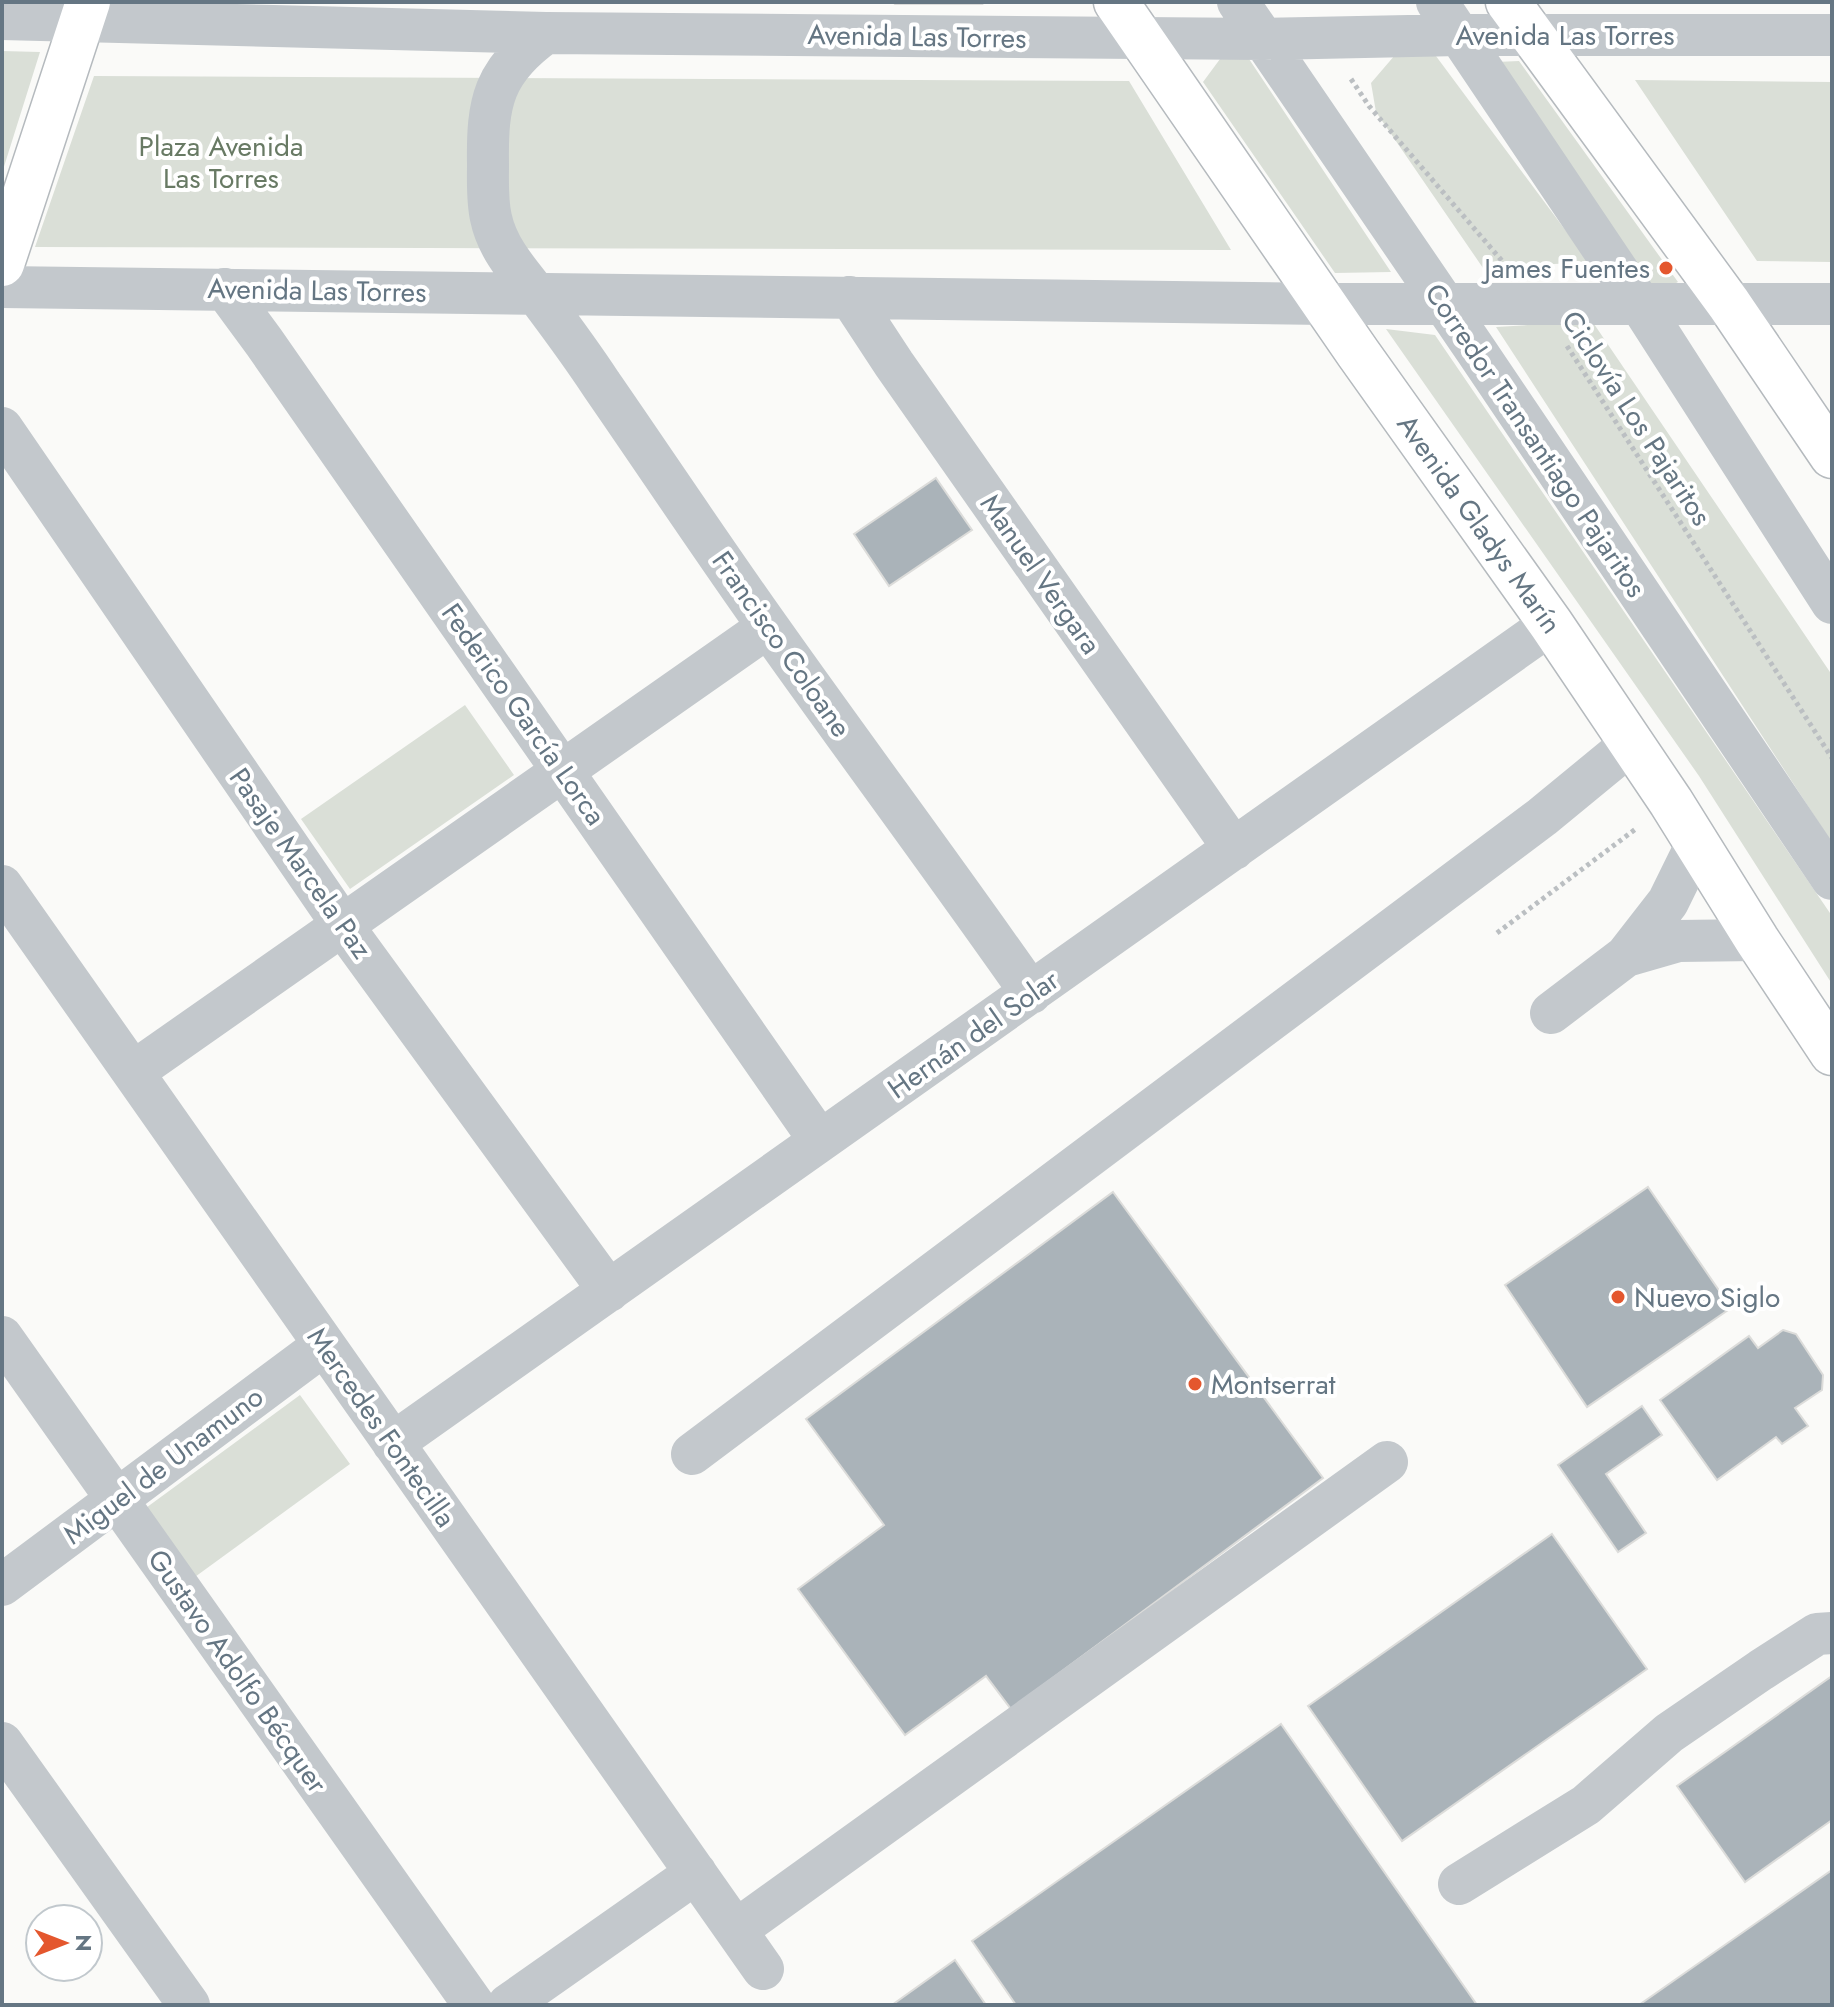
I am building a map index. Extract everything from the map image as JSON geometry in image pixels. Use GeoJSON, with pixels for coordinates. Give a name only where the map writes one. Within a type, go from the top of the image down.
{"type":"FeatureCollection","features":[{"type":"Feature","properties":{"kind":"main road","name":"Avenida Gladys Marín"},"geometry":{"type":"LineString","coordinates":[[1116,2],[1551,624],[1671,802],[1832,1053]]}},
{"type":"Feature","properties":{"kind":"main road"},"geometry":{"type":"LineString","coordinates":[[2,264],[85,11]]}},
{"type":"Feature","properties":{"kind":"main road"},"geometry":{"type":"LineString","coordinates":[[1520,19],[1729,304],[1832,456]]}},
{"type":"Feature","properties":{"kind":"street","name":"Corredor Transantiago Pajaritos"},"geometry":{"type":"LineString","coordinates":[[1238,2],[1832,879]]}},
{"type":"Feature","properties":{"kind":"street","name":"Avenida Las Torres"},"geometry":{"type":"LineString","coordinates":[[2,19],[85,11],[396,16],[546,33],[664,18],[1264,39],[1323,37],[1448,19],[1520,19],[1832,35]]}},
{"type":"Feature","properties":{"kind":"street"},"geometry":{"type":"LineString","coordinates":[[1448,19],[1640,304],[1832,603]]}},
{"type":"Feature","properties":{"kind":"street","name":"Francisco Coloane"},"geometry":{"type":"LineString","coordinates":[[546,33],[527,47],[503,76],[490,112],[488,197],[491,220],[499,240],[510,261],[585,360],[768,627],[1031,993]]}},
{"type":"Feature","properties":{"kind":"street","name":"Avenida Las Torres"},"geometry":{"type":"LineString","coordinates":[[2,287],[1325,304],[1832,304]]}},
{"type":"Feature","properties":{"kind":"street","name":"Federico García Lorca"},"geometry":{"type":"LineString","coordinates":[[225,289],[820,1141]]}},
{"type":"Feature","properties":{"kind":"street","name":"Manuel Vergara"},"geometry":{"type":"LineString","coordinates":[[850,297],[1234,849]]}},
{"type":"Feature","properties":{"kind":"street","name":"Pasaje Marcela Paz"},"geometry":{"type":"LineString","coordinates":[[2,428],[343,926],[609,1291]]}},
{"type":"Feature","properties":{"kind":"street","name":"Hernán del Solar"},"geometry":{"type":"LineString","coordinates":[[393,1443],[1551,624]]}},
{"type":"Feature","properties":{"kind":"street"},"geometry":{"type":"LineString","coordinates":[[133,1072],[768,627]]}},
{"type":"Feature","properties":{"kind":"street"},"geometry":{"type":"LineString","coordinates":[[692,1454],[1542,817],[1632,743]]}},
{"type":"Feature","properties":{"kind":"street"},"geometry":{"type":"LineString","coordinates":[[1551,1013],[1626,956],[1668,902],[1697,843]]}},
{"type":"Feature","properties":{"kind":"street","name":"Mercedes Fontecilla"},"geometry":{"type":"LineString","coordinates":[[2,886],[763,1969]]}},
{"type":"Feature","properties":{"kind":"street"},"geometry":{"type":"LineString","coordinates":[[1626,956],[1678,941],[1757,940]]}},
{"type":"Feature","properties":{"kind":"street","name":"Gustavo Adolfo Bécquer"},"geometry":{"type":"LineString","coordinates":[[2,1337],[474,2005]]}},
{"type":"Feature","properties":{"kind":"street","name":"Miguel de Unamuno"},"geometry":{"type":"LineString","coordinates":[[2,1585],[324,1345]]}},
{"type":"Feature","properties":{"kind":"street"},"geometry":{"type":"LineString","coordinates":[[736,1930],[1387,1462]]}},
{"type":"Feature","properties":{"kind":"street"},"geometry":{"type":"LineString","coordinates":[[1459,1884],[1586,1805],[1669,1733],[1761,1670],[1817,1634],[1832,1633]]}},
{"type":"Feature","properties":{"kind":"street"},"geometry":{"type":"LineString","coordinates":[[2,1743],[189,2005]]}},
{"type":"Feature","properties":{"kind":"street"},"geometry":{"type":"LineString","coordinates":[[508,2005],[696,1873]]}},
{"type":"Feature","properties":{"kind":"path","name":"Ciclovía Los Pajaritos"},"geometry":{"type":"LineString","coordinates":[[1323,37],[1369,106],[1540,305],[1832,758]]}},
{"type":"Feature","properties":{"kind":"path"},"geometry":{"type":"LineString","coordinates":[[1497,933],[1671,802]]}},
{"type":"Feature","properties":{"kind":"green space"},"geometry":{"type":"Polygon","coordinates":[[[1401,48],[1430,48],[1589,262],[1483,268],[1376,112],[1371,83],[1401,48]]]}},
{"type":"Feature","properties":{"kind":"green space"},"geometry":{"type":"Polygon","coordinates":[[[2,51],[40,52],[2,173],[2,51]]]}},
{"type":"Feature","properties":{"kind":"green space"},"geometry":{"type":"Polygon","coordinates":[[[1245,53],[1391,272],[1335,273],[1203,82],[1223,55],[1245,53]]]}},
{"type":"Feature","properties":{"kind":"green space"},"geometry":{"type":"Polygon","coordinates":[[[1519,61],[1678,282],[1657,293],[1496,62],[1519,61]]]}},
{"type":"Feature","properties":{"kind":"green space","name":"Plaza Avenida Las Torres"},"geometry":{"type":"Polygon","coordinates":[[[94,76],[1129,81],[1231,250],[35,247],[94,76]]]}},
{"type":"Feature","properties":{"kind":"green space"},"geometry":{"type":"Polygon","coordinates":[[[1635,80],[1832,82],[1832,262],[1757,261],[1635,80]]]}},
{"type":"Feature","properties":{"kind":"green space"},"geometry":{"type":"Polygon","coordinates":[[[1592,321],[1832,675],[1832,843],[1496,327],[1592,321]]]}},
{"type":"Feature","properties":{"kind":"green space"},"geometry":{"type":"Polygon","coordinates":[[[1386,329],[1435,335],[1832,916],[1832,984],[1699,776],[1386,329]]]}},
{"type":"Feature","properties":{"kind":"green space"},"geometry":{"type":"Polygon","coordinates":[[[465,705],[514,775],[350,889],[301,819],[465,705]]]}},
{"type":"Feature","properties":{"kind":"green space"},"geometry":{"type":"Polygon","coordinates":[[[300,1395],[350,1464],[188,1582],[139,1513],[300,1395]]]}},
{"type":"Feature","properties":{"kind":"building"},"geometry":{"type":"Polygon","coordinates":[[[893,2],[981,2],[982,4],[895,4],[893,2]]]}},
{"type":"Feature","properties":{"kind":"building"},"geometry":{"type":"Polygon","coordinates":[[[936,478],[972,530],[889,586],[854,534],[936,478]]]}},
{"type":"Feature","properties":{"kind":"building","name":"Nuevo Siglo"},"geometry":{"type":"Polygon","coordinates":[[[1648,1187],[1731,1308],[1587,1407],[1505,1285],[1648,1187]]]}},
{"type":"Feature","properties":{"kind":"building"},"geometry":{"type":"Polygon","coordinates":[[[1113,1192],[1323,1478],[1011,1709],[986,1676],[905,1735],[798,1589],[884,1525],[806,1419],[1113,1192]]]}},
{"type":"Feature","properties":{"kind":"building"},"geometry":{"type":"Polygon","coordinates":[[[1783,1330],[1796,1334],[1823,1375],[1822,1390],[1795,1408],[1808,1426],[1782,1444],[1776,1437],[1717,1480],[1660,1400],[1749,1336],[1758,1348],[1783,1330]]]}},
{"type":"Feature","properties":{"kind":"building"},"geometry":{"type":"Polygon","coordinates":[[[1642,1406],[1662,1435],[1606,1474],[1646,1533],[1618,1552],[1558,1465],[1642,1406]]]}},
{"type":"Feature","properties":{"kind":"building"},"geometry":{"type":"Polygon","coordinates":[[[1552,1534],[1647,1669],[1402,1841],[1308,1706],[1552,1534]]]}},
{"type":"Feature","properties":{"kind":"building"},"geometry":{"type":"Polygon","coordinates":[[[1832,1676],[1832,1820],[1745,1882],[1677,1786],[1832,1676]]]}},
{"type":"Feature","properties":{"kind":"building"},"geometry":{"type":"Polygon","coordinates":[[[1281,1724],[1477,2005],[1016,2005],[972,1941],[1281,1724]]]}},
{"type":"Feature","properties":{"kind":"building"},"geometry":{"type":"Polygon","coordinates":[[[1832,1870],[1832,2005],[1639,2005],[1832,1870]]]}},
{"type":"Feature","properties":{"kind":"building"},"geometry":{"type":"Polygon","coordinates":[[[955,1960],[986,2005],[892,2005],[955,1960]]]}},
{"type":"Feature","properties":{"kind":"place","name":"James Fuentes"},"geometry":{"type":"Point","coordinates":[1666,268]}},
{"type":"Feature","properties":{"kind":"place","name":"Nuevo Siglo"},"geometry":{"type":"Point","coordinates":[1618,1297]}},
{"type":"Feature","properties":{"kind":"place","name":"Montserrat"},"geometry":{"type":"Point","coordinates":[1195,1384]}}]}
